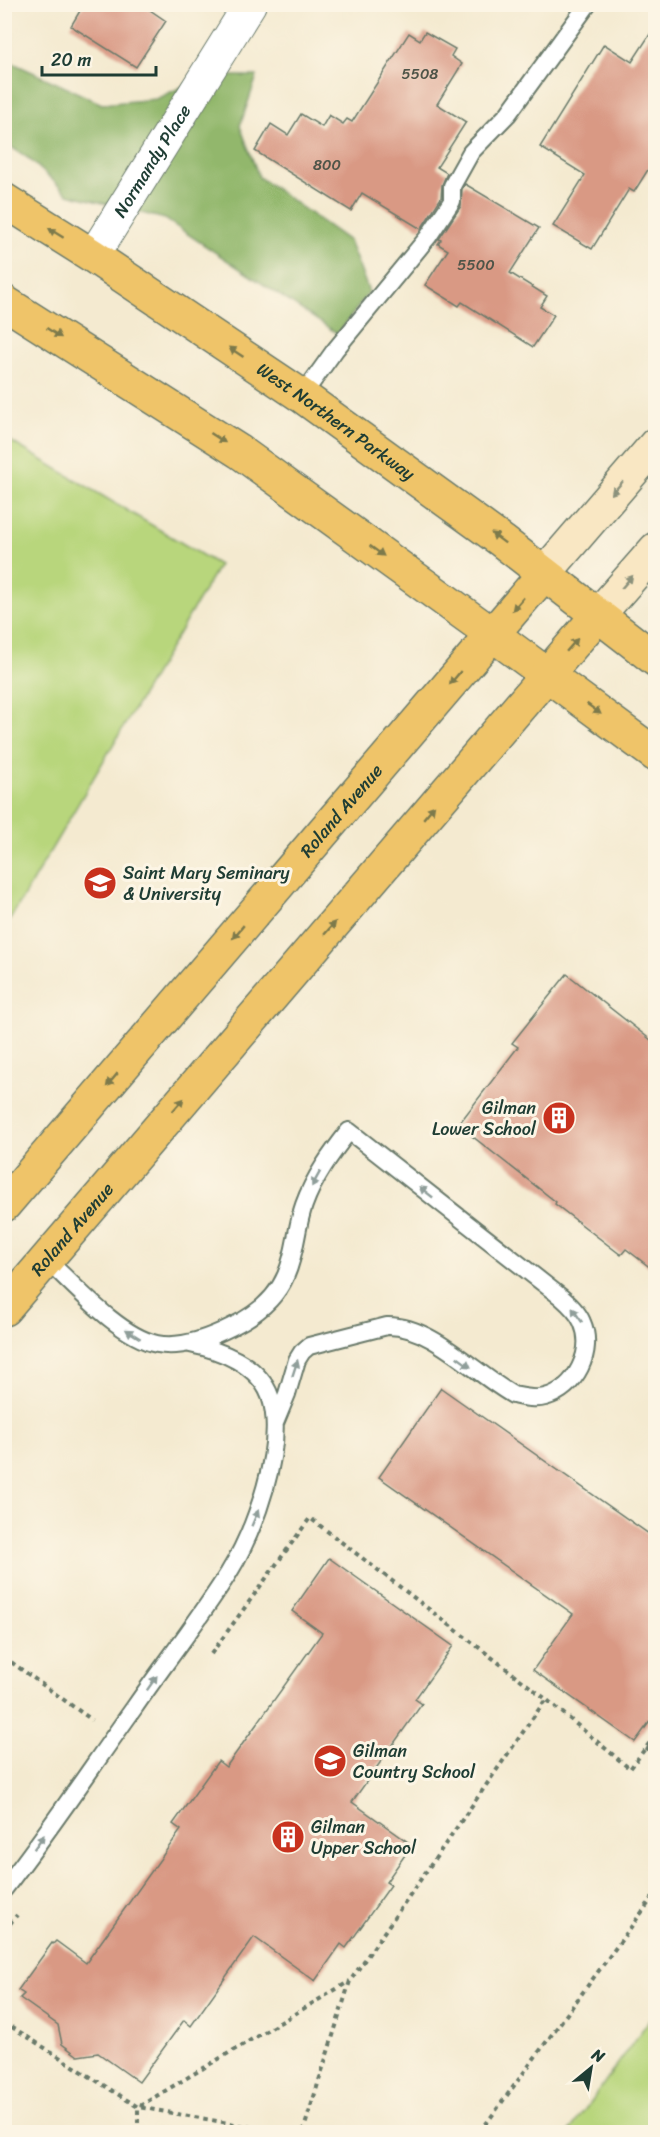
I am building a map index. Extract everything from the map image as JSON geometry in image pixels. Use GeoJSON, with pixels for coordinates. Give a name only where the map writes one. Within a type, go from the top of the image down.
{"type":"FeatureCollection","features":[{"type":"Feature","properties":{"kind":"main road","name":"West Northern Parkway"},"geometry":{"type":"LineString","coordinates":[[4,200],[93,256],[302,396],[502,541],[656,660]]}},
{"type":"Feature","properties":{"kind":"main road"},"geometry":{"type":"LineString","coordinates":[[4,302],[240,452],[656,755]]}},
{"type":"Feature","properties":{"kind":"main road","name":"Roland Avenue"},"geometry":{"type":"LineString","coordinates":[[4,1205],[544,574]]}},
{"type":"Feature","properties":{"kind":"main road","name":"Roland Avenue"},"geometry":{"type":"LineString","coordinates":[[4,1309],[598,615]]}},
{"type":"Feature","properties":{"kind":"street","name":"Normandy Place"},"geometry":{"type":"LineString","coordinates":[[93,256],[250,4]]}},
{"type":"Feature","properties":{"kind":"street","name":"Roland Avenue"},"geometry":{"type":"LineString","coordinates":[[544,574],[656,444]]}},
{"type":"Feature","properties":{"kind":"street","name":"Roland Avenue"},"geometry":{"type":"LineString","coordinates":[[598,615],[656,549]]}},
{"type":"Feature","properties":{"kind":"lane"},"geometry":{"type":"LineString","coordinates":[[302,396],[335,350],[428,237],[452,201],[452,186],[471,152],[508,114],[588,4]]}},
{"type":"Feature","properties":{"kind":"lane"},"geometry":{"type":"LineString","coordinates":[[189,1344],[247,1320],[278,1291],[286,1275],[303,1206],[312,1185],[349,1131],[561,1297],[582,1321],[586,1336],[585,1354],[579,1370],[560,1391],[544,1397],[529,1398],[513,1395],[423,1333],[399,1325],[309,1346],[297,1360],[275,1423]]}},
{"type":"Feature","properties":{"kind":"lane"},"geometry":{"type":"LineString","coordinates":[[4,1889],[229,1573],[258,1510],[272,1458],[275,1423],[270,1395],[244,1365],[212,1349],[189,1344],[159,1345],[128,1332],[46,1259]]}},
{"type":"Feature","properties":{"kind":"path"},"geometry":{"type":"LineString","coordinates":[[205,1662],[310,1518],[546,1699],[630,1769],[656,1734]]}},
{"type":"Feature","properties":{"kind":"path"},"geometry":{"type":"LineString","coordinates":[[4,1657],[114,1736]]}},
{"type":"Feature","properties":{"kind":"path"},"geometry":{"type":"LineString","coordinates":[[303,2133],[350,1981],[546,1699]]}},
{"type":"Feature","properties":{"kind":"path"},"geometry":{"type":"LineString","coordinates":[[646,1748],[656,1753]]}},
{"type":"Feature","properties":{"kind":"path"},"geometry":{"type":"LineString","coordinates":[[480,2133],[656,1893]]}},
{"type":"Feature","properties":{"kind":"path"},"geometry":{"type":"LineString","coordinates":[[4,1931],[18,1914]]}},
{"type":"Feature","properties":{"kind":"path"},"geometry":{"type":"LineString","coordinates":[[138,2107],[350,1981]]}},
{"type":"Feature","properties":{"kind":"path"},"geometry":{"type":"LineString","coordinates":[[4,2022],[138,2107],[279,2133]]}},
{"type":"Feature","properties":{"kind":"path"},"geometry":{"type":"LineString","coordinates":[[138,2107],[138,2133]]}},
{"type":"Feature","properties":{"kind":"green space"},"geometry":{"type":"Polygon","coordinates":[[[4,59],[102,104],[156,99],[205,76],[257,76],[240,126],[259,177],[349,241],[369,292],[338,334],[165,219],[68,194],[28,158],[5,143],[4,59]]]}},
{"type":"Feature","properties":{"kind":"green space"},"geometry":{"type":"Polygon","coordinates":[[[5,438],[219,565],[5,928],[5,438]]]}},
{"type":"Feature","properties":{"kind":"green space"},"geometry":{"type":"Polygon","coordinates":[[[655,2012],[655,2132],[569,2132],[655,2012]]]}},
{"type":"Feature","properties":{"kind":"building"},"geometry":{"type":"Polygon","coordinates":[[[84,4],[141,4],[166,21],[136,67],[71,26],[84,4]]]}},
{"type":"Feature","properties":{"kind":"building"},"geometry":{"type":"Polygon","coordinates":[[[656,25],[656,157],[634,192],[629,189],[592,249],[553,226],[585,175],[540,147],[604,44],[632,62],[656,25]]]}},
{"type":"Feature","properties":{"kind":"building"},"geometry":{"type":"Polygon","coordinates":[[[425,32],[455,49],[451,56],[462,64],[437,104],[466,122],[437,167],[447,173],[442,185],[441,198],[421,229],[362,193],[351,211],[255,151],[271,124],[288,135],[301,114],[322,127],[329,115],[343,124],[347,119],[352,122],[409,33],[420,40],[425,32]]]}},
{"type":"Feature","properties":{"kind":"building"},"geometry":{"type":"Polygon","coordinates":[[[465,184],[539,228],[510,273],[547,296],[540,307],[554,315],[533,347],[462,302],[459,306],[425,285],[448,250],[438,244],[441,240],[439,239],[461,206],[462,189],[465,184]]]}},
{"type":"Feature","properties":{"kind":"building","name":"Gilman Lower School"},"geometry":{"type":"Polygon","coordinates":[[[567,974],[656,1044],[656,1272],[626,1249],[621,1255],[458,1125],[518,1047],[512,1043],[567,974]]]}},
{"type":"Feature","properties":{"kind":"building"},"geometry":{"type":"Polygon","coordinates":[[[441,1388],[656,1539],[656,1713],[635,1742],[533,1670],[573,1614],[379,1477],[441,1388]]]}},
{"type":"Feature","properties":{"kind":"building","name":"Gilman Upper School"},"geometry":{"type":"Polygon","coordinates":[[[329,1558],[453,1646],[415,1699],[422,1704],[352,1802],[412,1845],[386,1882],[391,1885],[346,1948],[341,1944],[315,1981],[254,1937],[191,2026],[184,2020],[139,2082],[98,2053],[78,2056],[62,2044],[58,2025],[20,1998],[24,1994],[18,1990],[52,1943],[56,1941],[86,1963],[181,1830],[173,1824],[218,1761],[226,1767],[322,1633],[292,1611],[329,1558]]]}},
{"type":"Feature","properties":{"kind":"place","name":"Saint Mary Seminary & University"},"geometry":{"type":"Point","coordinates":[100,883]}},
{"type":"Feature","properties":{"kind":"place","name":"Gilman Lower School"},"geometry":{"type":"Point","coordinates":[559,1118]}},
{"type":"Feature","properties":{"kind":"place","name":"Gilman Country School"},"geometry":{"type":"Point","coordinates":[330,1761]}},
{"type":"Feature","properties":{"kind":"place","name":"Gilman Upper School"},"geometry":{"type":"Point","coordinates":[288,1837]}}]}
